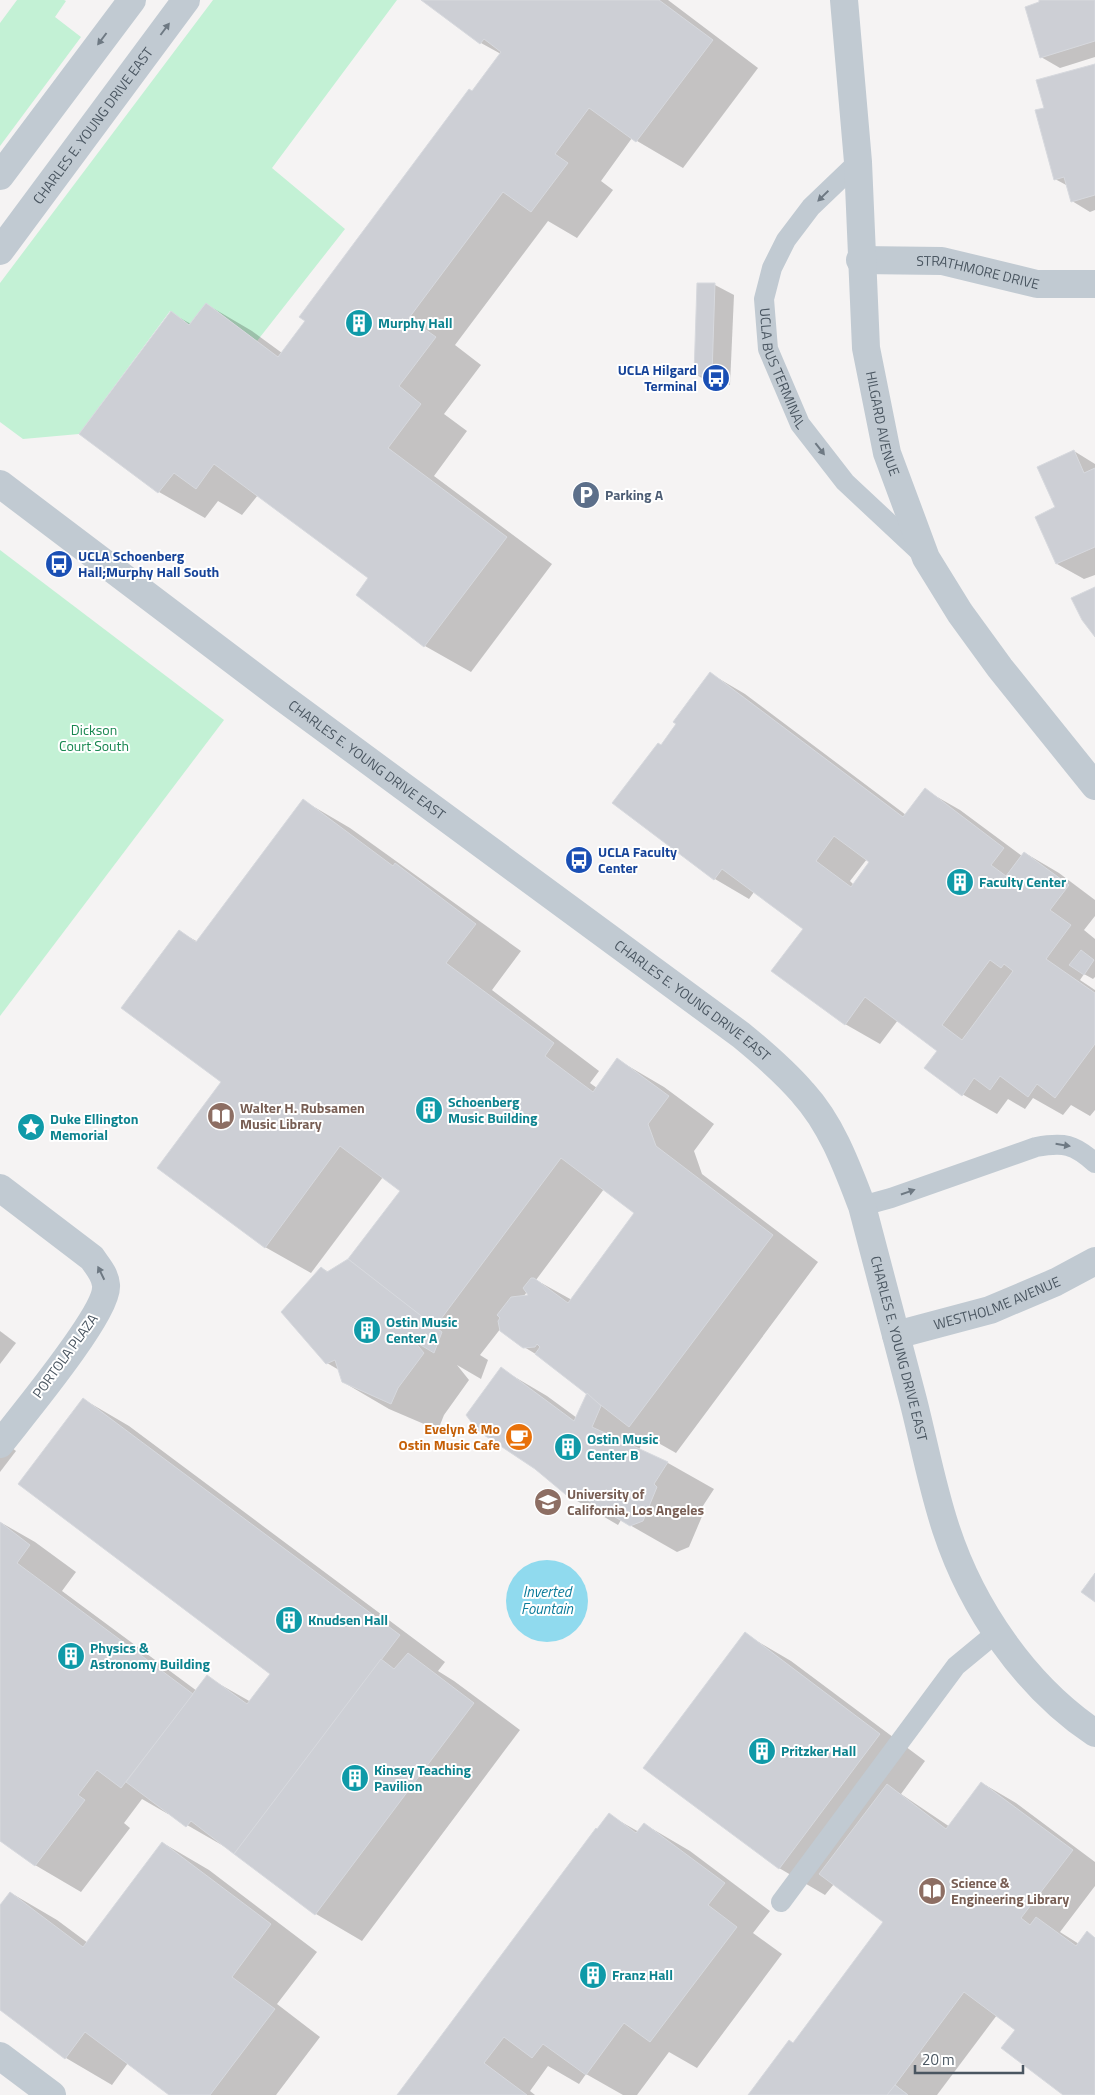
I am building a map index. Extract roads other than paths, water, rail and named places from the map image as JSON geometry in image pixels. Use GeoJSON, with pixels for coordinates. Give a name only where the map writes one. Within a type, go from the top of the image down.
{"type":"FeatureCollection","features":[{"type":"Feature","properties":{"kind":"street"},"geometry":{"type":"LineString","coordinates":[[0,176],[132,0]]}},
{"type":"Feature","properties":{"kind":"street","name":"CHARLES E. YOUNG DRIVE EAST"},"geometry":{"type":"LineString","coordinates":[[0,251],[186,0]]}},
{"type":"Feature","properties":{"kind":"street","name":"HILGARD AVENUE"},"geometry":{"type":"LineString","coordinates":[[844,0],[858,162],[860,260],[866,348],[887,453],[926,558],[960,613],[1000,668],[1095,786]]}},
{"type":"Feature","properties":{"kind":"street","name":"STRATHMORE DRIVE"},"geometry":{"type":"LineString","coordinates":[[860,260],[942,261],[1037,284],[1095,284]]}},
{"type":"Feature","properties":{"kind":"street","name":"CHARLES E. YOUNG DRIVE EAST"},"geometry":{"type":"LineString","coordinates":[[0,484],[287,700],[741,1035],[769,1059],[809,1101],[844,1158],[862,1206],[946,1529],[972,1588],[996,1633],[1058,1704],[1095,1733]]}},
{"type":"Feature","properties":{"kind":"street","name":"PORTOLA PLAZA"},"geometry":{"type":"LineString","coordinates":[[0,1188],[92,1258],[102,1272],[107,1287],[102,1303],[75,1345],[0,1444]]}},
{"type":"Feature","properties":{"kind":"street","name":"WESTHOLME AVENUE"},"geometry":{"type":"LineString","coordinates":[[896,1335],[990,1310],[1056,1282],[1095,1261]]}},
{"type":"Feature","properties":{"kind":"street"},"geometry":{"type":"LineString","coordinates":[[0,2056],[52,2095]]}},
{"type":"Feature","properties":{"kind":"lane","name":"UCLA BUS TERMINAL"},"geometry":{"type":"LineString","coordinates":[[858,162],[811,207],[786,240],[772,268],[764,299],[768,349],[800,424],[846,482],[926,558]]}},
{"type":"Feature","properties":{"kind":"lane"},"geometry":{"type":"LineString","coordinates":[[862,1206],[891,1198],[1036,1147],[1059,1143],[1080,1149],[1095,1163]]}},
{"type":"Feature","properties":{"kind":"lane"},"geometry":{"type":"LineString","coordinates":[[780,1902],[956,1666],[996,1633]]}},
{"type":"Feature","properties":{"kind":"water","name":"Inverted Fountain"},"geometry":{"type":"Polygon","coordinates":[[[547,1560],[563,1563],[576,1572],[585,1585],[588,1601],[585,1617],[576,1630],[563,1639],[547,1642],[531,1639],[518,1630],[509,1617],[506,1601],[509,1585],[518,1572],[531,1563],[547,1560]]]}},
{"type":"Feature","properties":{"kind":"place","name":"Murphy Hall"},"geometry":{"type":"Point","coordinates":[359,323]}},
{"type":"Feature","properties":{"kind":"place","name":"UCLA Hilgard Terminal"},"geometry":{"type":"Point","coordinates":[716,378]}},
{"type":"Feature","properties":{"kind":"place","name":"Parking A"},"geometry":{"type":"Point","coordinates":[586,495]}},
{"type":"Feature","properties":{"kind":"place","name":"UCLA Schoenberg Hall;Murphy Hall South"},"geometry":{"type":"Point","coordinates":[59,564]}},
{"type":"Feature","properties":{"kind":"place","name":"UCLA Faculty Center"},"geometry":{"type":"Point","coordinates":[579,860]}},
{"type":"Feature","properties":{"kind":"place","name":"Faculty Center"},"geometry":{"type":"Point","coordinates":[960,882]}},
{"type":"Feature","properties":{"kind":"place","name":"Schoenberg Music Building"},"geometry":{"type":"Point","coordinates":[429,1110]}},
{"type":"Feature","properties":{"kind":"place","name":"Walter H. Rubsamen Music Library"},"geometry":{"type":"Point","coordinates":[221,1116]}},
{"type":"Feature","properties":{"kind":"place","name":"Duke Ellington Memorial"},"geometry":{"type":"Point","coordinates":[31,1127]}},
{"type":"Feature","properties":{"kind":"place","name":"Ostin Music Center A"},"geometry":{"type":"Point","coordinates":[367,1330]}},
{"type":"Feature","properties":{"kind":"place","name":"Evelyn & Mo Ostin Music Cafe"},"geometry":{"type":"Point","coordinates":[519,1437]}},
{"type":"Feature","properties":{"kind":"place","name":"Ostin Music Center B"},"geometry":{"type":"Point","coordinates":[568,1447]}},
{"type":"Feature","properties":{"kind":"place","name":"University of California, Los Angeles"},"geometry":{"type":"Point","coordinates":[548,1502]}},
{"type":"Feature","properties":{"kind":"place","name":"Knudsen Hall"},"geometry":{"type":"Point","coordinates":[289,1620]}},
{"type":"Feature","properties":{"kind":"place","name":"Physics & Astronomy Building"},"geometry":{"type":"Point","coordinates":[71,1656]}},
{"type":"Feature","properties":{"kind":"place","name":"Pritzker Hall"},"geometry":{"type":"Point","coordinates":[762,1751]}},
{"type":"Feature","properties":{"kind":"place","name":"Kinsey Teaching Pavilion"},"geometry":{"type":"Point","coordinates":[355,1778]}},
{"type":"Feature","properties":{"kind":"place","name":"Science & Engineering Library"},"geometry":{"type":"Point","coordinates":[932,1891]}},
{"type":"Feature","properties":{"kind":"place","name":"Franz Hall"},"geometry":{"type":"Point","coordinates":[593,1975]}},
{"type":"Feature","properties":{"kind":"park label","name":"Dickson Court South"},"geometry":{"type":"Point","coordinates":[94,738]}}]}
